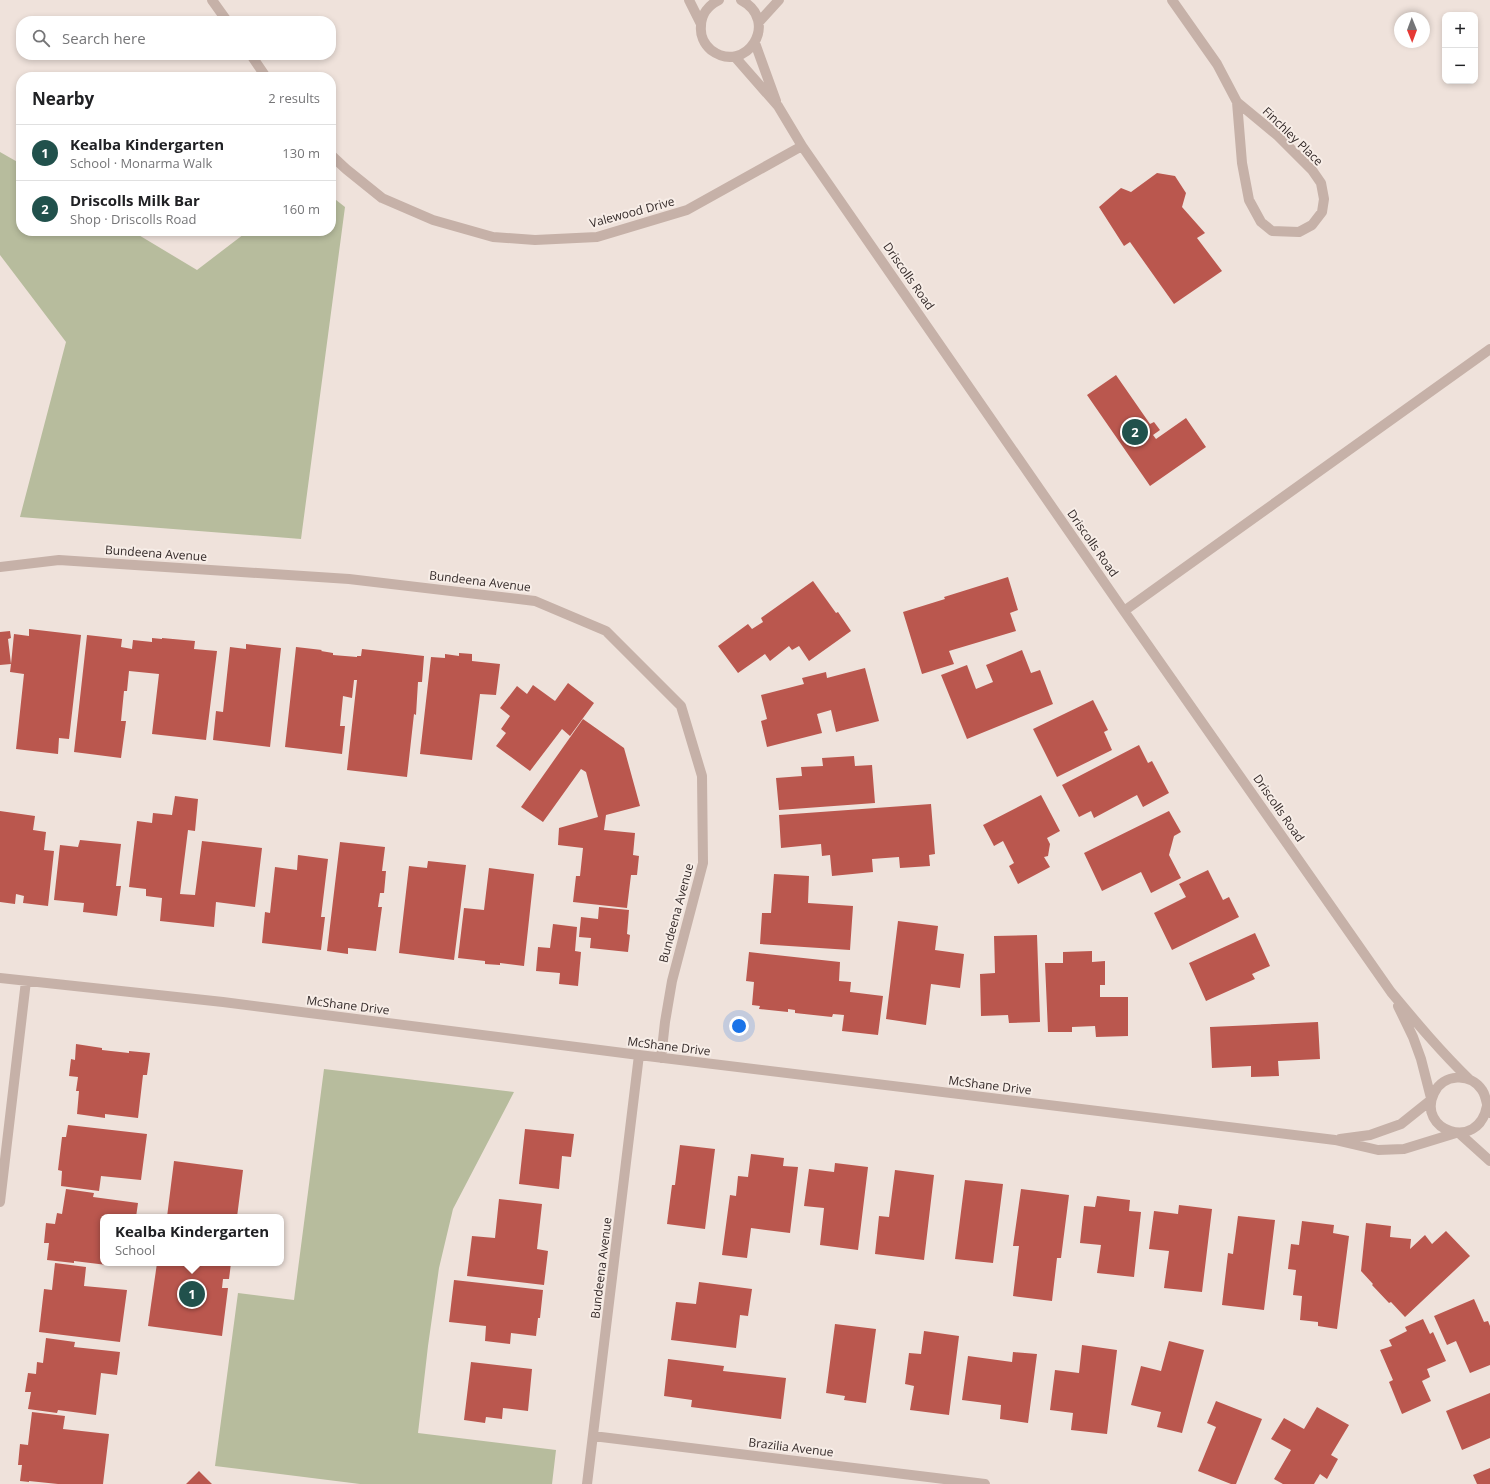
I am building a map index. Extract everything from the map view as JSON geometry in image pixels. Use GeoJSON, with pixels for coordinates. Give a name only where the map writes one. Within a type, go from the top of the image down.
{"type":"FeatureCollection","features":[{"type":"Feature","properties":{"kind":"street"},"geometry":{"type":"LineString","coordinates":[[212,0],[223,16]]}},
{"type":"Feature","properties":{"kind":"street"},"geometry":{"type":"LineString","coordinates":[[689,0],[701,24]]}},
{"type":"Feature","properties":{"kind":"street"},"geometry":{"type":"LineString","coordinates":[[719,0],[714,2],[703,15],[701,24],[702,37],[709,48],[717,54],[734,57],[750,49],[755,43],[759,29],[759,22],[753,10],[742,0]]}},
{"type":"Feature","properties":{"kind":"street"},"geometry":{"type":"LineString","coordinates":[[759,22],[779,0]]}},
{"type":"Feature","properties":{"kind":"street","name":"Finchley Place"},"geometry":{"type":"LineString","coordinates":[[1172,0],[1217,64],[1237,102],[1278,136],[1312,170],[1321,183],[1324,198],[1322,212],[1312,224],[1299,232],[1272,231],[1261,222],[1249,200],[1242,162],[1237,102]]}},
{"type":"Feature","properties":{"kind":"street","name":"Driscolls Road"},"geometry":{"type":"LineString","coordinates":[[755,43],[778,106],[802,146],[1124,611],[1391,992],[1430,1038],[1470,1080]]}},
{"type":"Feature","properties":{"kind":"street","name":"Driscolls Road"},"geometry":{"type":"LineString","coordinates":[[734,57],[778,106]]}},
{"type":"Feature","properties":{"kind":"street"},"geometry":{"type":"LineString","coordinates":[[254,60],[263,72]]}},
{"type":"Feature","properties":{"kind":"street","name":"Valewood Drive"},"geometry":{"type":"LineString","coordinates":[[336,160],[382,198],[432,220],[493,237],[535,240],[598,237],[687,210],[802,146]]}},
{"type":"Feature","properties":{"kind":"street"},"geometry":{"type":"LineString","coordinates":[[1124,611],[1490,349]]}},
{"type":"Feature","properties":{"kind":"street","name":"Bundeena Avenue"},"geometry":{"type":"LineString","coordinates":[[0,567],[59,560],[349,579],[535,601],[606,631],[681,706],[702,776],[703,863],[672,981],[661,1058]]}},
{"type":"Feature","properties":{"kind":"street","name":"McShane Drive"},"geometry":{"type":"LineString","coordinates":[[0,978],[223,1002],[661,1058],[1334,1140],[1378,1150],[1404,1149],[1458,1133]]}},
{"type":"Feature","properties":{"kind":"street"},"geometry":{"type":"LineString","coordinates":[[0,1202],[26,981]]}},
{"type":"Feature","properties":{"kind":"street","name":"Driscolls Road"},"geometry":{"type":"LineString","coordinates":[[1391,992],[1414,1037],[1431,1099]]}},
{"type":"Feature","properties":{"kind":"street","name":"Bundeena Avenue"},"geometry":{"type":"LineString","coordinates":[[587,1484],[640,1055]]}},
{"type":"Feature","properties":{"kind":"street"},"geometry":{"type":"LineString","coordinates":[[1451,1078],[1460,1078],[1470,1080],[1477,1084],[1486,1098],[1488,1110],[1481,1122],[1475,1128],[1467,1132],[1458,1133],[1447,1130],[1434,1118],[1431,1109],[1431,1099],[1442,1083],[1451,1078]]}},
{"type":"Feature","properties":{"kind":"street","name":"McShane Drive"},"geometry":{"type":"LineString","coordinates":[[1334,1140],[1370,1135],[1401,1124],[1431,1099]]}},
{"type":"Feature","properties":{"kind":"street"},"geometry":{"type":"LineString","coordinates":[[1458,1133],[1490,1161]]}},
{"type":"Feature","properties":{"kind":"street","name":"Brazilia Avenue"},"geometry":{"type":"LineString","coordinates":[[593,1436],[951,1482],[985,1484]]}},
{"type":"Feature","properties":{"kind":"green space"},"geometry":{"type":"Polygon","coordinates":[[[0,152],[16,161],[16,236],[140,236],[197,270],[241,236],[336,236],[336,200],[345,207],[301,539],[20,517],[66,342],[0,255],[0,152]]]}},
{"type":"Feature","properties":{"kind":"green space"},"geometry":{"type":"Polygon","coordinates":[[[324,1069],[514,1092],[453,1209],[439,1268],[418,1433],[556,1450],[552,1484],[360,1484],[215,1466],[238,1293],[294,1300],[324,1069]]]}},
{"type":"Feature","properties":{"kind":"building"},"geometry":{"type":"Polygon","coordinates":[[[1157,173],[1175,176],[1186,193],[1182,207],[1205,233],[1197,238],[1222,271],[1174,304],[1130,242],[1124,246],[1099,207],[1121,188],[1131,192],[1157,173]]]}},
{"type":"Feature","properties":{"kind":"building"},"geometry":{"type":"Polygon","coordinates":[[[1116,375],[1150,424],[1154,422],[1160,430],[1153,435],[1156,439],[1186,418],[1206,447],[1150,486],[1087,395],[1116,375]]]}},
{"type":"Feature","properties":{"kind":"building"},"geometry":{"type":"Polygon","coordinates":[[[1008,577],[1018,610],[1010,613],[1016,631],[949,651],[954,664],[922,674],[903,612],[945,599],[944,597],[1008,577]]]}},
{"type":"Feature","properties":{"kind":"building"},"geometry":{"type":"Polygon","coordinates":[[[813,581],[851,631],[809,661],[799,646],[792,650],[789,646],[770,661],[765,654],[738,673],[718,646],[748,624],[752,629],[763,622],[761,618],[813,581]]]}},
{"type":"Feature","properties":{"kind":"building"},"geometry":{"type":"Polygon","coordinates":[[[29,629],[81,635],[69,739],[59,738],[58,754],[16,749],[24,674],[10,672],[14,634],[29,636],[29,629]]]}},
{"type":"Feature","properties":{"kind":"building"},"geometry":{"type":"Polygon","coordinates":[[[10,631],[11,638],[8,639],[11,664],[0,665],[0,632],[10,631]]]}},
{"type":"Feature","properties":{"kind":"building"},"geometry":{"type":"Polygon","coordinates":[[[87,635],[122,639],[121,647],[132,649],[133,640],[152,642],[152,638],[162,638],[195,641],[194,649],[217,651],[206,740],[152,734],[159,674],[129,671],[127,691],[124,691],[121,721],[126,721],[121,758],[74,752],[87,635]]]}},
{"type":"Feature","properties":{"kind":"building"},"geometry":{"type":"Polygon","coordinates":[[[246,644],[281,648],[270,747],[213,740],[216,711],[223,712],[230,647],[246,649],[246,644]]]}},
{"type":"Feature","properties":{"kind":"building"},"geometry":{"type":"Polygon","coordinates":[[[296,647],[322,650],[321,651],[333,653],[333,655],[357,657],[361,656],[362,649],[424,656],[422,682],[418,682],[416,715],[414,714],[407,777],[347,770],[357,680],[354,680],[352,698],[343,696],[340,726],[345,726],[342,754],[285,747],[296,647]]]}},
{"type":"Feature","properties":{"kind":"building"},"geometry":{"type":"Polygon","coordinates":[[[1022,650],[1031,673],[1040,670],[1053,704],[967,739],[941,675],[967,665],[976,689],[993,682],[986,665],[1022,650]]]}},
{"type":"Feature","properties":{"kind":"building"},"geometry":{"type":"Polygon","coordinates":[[[459,653],[472,654],[472,661],[500,664],[496,695],[480,694],[472,760],[420,754],[431,657],[445,658],[445,654],[459,656],[459,653]]]}},
{"type":"Feature","properties":{"kind":"building"},"geometry":{"type":"Polygon","coordinates":[[[865,668],[879,721],[836,732],[831,710],[817,714],[822,733],[767,747],[761,721],[767,719],[761,695],[804,684],[802,678],[826,672],[827,678],[865,668]]]}},
{"type":"Feature","properties":{"kind":"building"},"geometry":{"type":"Polygon","coordinates":[[[568,683],[594,703],[570,736],[562,729],[530,771],[496,746],[506,733],[501,729],[510,716],[500,708],[517,686],[527,694],[533,685],[555,701],[568,683]]]}},
{"type":"Feature","properties":{"kind":"building"},"geometry":{"type":"Polygon","coordinates":[[[1093,700],[1108,730],[1104,732],[1112,750],[1057,777],[1033,729],[1093,700]]]}},
{"type":"Feature","properties":{"kind":"building"},"geometry":{"type":"Polygon","coordinates":[[[583,719],[624,748],[640,806],[606,815],[604,830],[635,833],[633,855],[639,856],[637,875],[631,875],[627,908],[573,902],[576,876],[580,876],[583,848],[558,845],[559,828],[598,817],[586,772],[581,769],[543,822],[521,807],[583,719]]]}},
{"type":"Feature","properties":{"kind":"building"},"geometry":{"type":"Polygon","coordinates":[[[1139,745],[1148,763],[1152,761],[1169,793],[1143,807],[1137,795],[1094,818],[1091,811],[1079,817],[1062,785],[1139,745]]]}},
{"type":"Feature","properties":{"kind":"building"},"geometry":{"type":"Polygon","coordinates":[[[854,756],[855,766],[872,765],[875,803],[779,810],[776,778],[802,776],[801,767],[823,766],[822,758],[854,756]]]}},
{"type":"Feature","properties":{"kind":"building"},"geometry":{"type":"Polygon","coordinates":[[[1041,795],[1060,831],[1047,838],[1050,844],[1048,856],[1044,857],[1050,867],[1018,884],[1009,866],[1014,863],[1003,841],[994,846],[983,825],[1041,795]]]}},
{"type":"Feature","properties":{"kind":"building"},"geometry":{"type":"Polygon","coordinates":[[[175,796],[198,799],[195,831],[188,830],[180,894],[195,895],[202,841],[262,848],[255,907],[216,902],[214,927],[160,921],[162,898],[146,896],[146,889],[129,887],[137,821],[152,823],[153,813],[172,815],[175,796]]]}},
{"type":"Feature","properties":{"kind":"building"},"geometry":{"type":"Polygon","coordinates":[[[931,804],[935,854],[929,855],[930,866],[900,868],[899,857],[872,859],[873,872],[832,876],[830,855],[822,856],[821,844],[781,848],[779,815],[931,804]]]}},
{"type":"Feature","properties":{"kind":"building"},"geometry":{"type":"Polygon","coordinates":[[[0,811],[35,816],[33,830],[46,832],[44,850],[54,851],[48,906],[23,903],[24,896],[16,894],[15,904],[0,902],[0,811]]]}},
{"type":"Feature","properties":{"kind":"building"},"geometry":{"type":"Polygon","coordinates":[[[1169,811],[1181,832],[1174,836],[1169,855],[1181,878],[1151,893],[1141,872],[1102,891],[1084,853],[1169,811]]]}},
{"type":"Feature","properties":{"kind":"building"},"geometry":{"type":"Polygon","coordinates":[[[80,840],[121,844],[116,886],[121,886],[117,916],[83,912],[84,903],[54,900],[60,845],[78,847],[80,840]]]}},
{"type":"Feature","properties":{"kind":"building"},"geometry":{"type":"Polygon","coordinates":[[[340,842],[385,847],[382,871],[386,871],[384,893],[380,893],[378,907],[382,907],[376,951],[348,948],[348,954],[327,951],[340,842]]]}},
{"type":"Feature","properties":{"kind":"building"},"geometry":{"type":"Polygon","coordinates":[[[298,855],[328,859],[321,917],[325,917],[321,950],[262,943],[265,912],[270,913],[275,867],[297,870],[298,855]]]}},
{"type":"Feature","properties":{"kind":"building"},"geometry":{"type":"Polygon","coordinates":[[[428,861],[466,865],[454,960],[399,953],[409,866],[427,868],[428,861]]]}},
{"type":"Feature","properties":{"kind":"building"},"geometry":{"type":"Polygon","coordinates":[[[489,868],[534,874],[524,966],[500,963],[500,965],[485,964],[485,961],[458,958],[464,908],[484,910],[489,868]]]}},
{"type":"Feature","properties":{"kind":"building"},"geometry":{"type":"Polygon","coordinates":[[[1208,870],[1223,900],[1229,897],[1239,917],[1172,950],[1154,913],[1186,897],[1179,884],[1208,870]]]}},
{"type":"Feature","properties":{"kind":"building"},"geometry":{"type":"Polygon","coordinates":[[[774,874],[809,876],[808,903],[853,906],[850,950],[760,944],[762,913],[771,913],[774,874]]]}},
{"type":"Feature","properties":{"kind":"building"},"geometry":{"type":"Polygon","coordinates":[[[599,907],[629,910],[627,934],[630,935],[628,952],[590,948],[591,938],[579,937],[581,917],[598,919],[599,907]]]}},
{"type":"Feature","properties":{"kind":"building"},"geometry":{"type":"Polygon","coordinates":[[[898,921],[938,926],[935,950],[964,954],[960,988],[931,984],[926,1025],[886,1019],[898,921]]]}},
{"type":"Feature","properties":{"kind":"building"},"geometry":{"type":"Polygon","coordinates":[[[553,924],[577,927],[575,951],[581,952],[578,986],[559,984],[560,973],[536,971],[538,947],[550,948],[553,924]]]}},
{"type":"Feature","properties":{"kind":"building"},"geometry":{"type":"Polygon","coordinates":[[[1255,933],[1270,966],[1252,974],[1255,979],[1206,1001],[1189,963],[1255,933]]]}},
{"type":"Feature","properties":{"kind":"building"},"geometry":{"type":"Polygon","coordinates":[[[1037,935],[1040,1022],[1009,1023],[1008,1015],[981,1016],[980,974],[995,973],[994,936],[1037,935]]]}},
{"type":"Feature","properties":{"kind":"building"},"geometry":{"type":"Polygon","coordinates":[[[1092,951],[1092,962],[1105,961],[1105,985],[1100,985],[1100,997],[1128,997],[1128,1036],[1096,1037],[1095,1026],[1072,1027],[1072,1032],[1048,1032],[1045,963],[1063,963],[1063,952],[1092,951]]]}},
{"type":"Feature","properties":{"kind":"building"},"geometry":{"type":"Polygon","coordinates":[[[749,952],[840,962],[839,981],[851,982],[850,992],[883,996],[878,1035],[842,1031],[844,1015],[833,1014],[832,1017],[795,1013],[795,1010],[788,1009],[788,1012],[759,1009],[760,1006],[752,1005],[754,982],[746,981],[749,952]]]}},
{"type":"Feature","properties":{"kind":"building"},"geometry":{"type":"Polygon","coordinates":[[[1318,1022],[1320,1059],[1278,1061],[1279,1076],[1251,1077],[1251,1066],[1212,1068],[1210,1027],[1318,1022]]]}},
{"type":"Feature","properties":{"kind":"building"},"geometry":{"type":"Polygon","coordinates":[[[76,1044],[102,1048],[102,1050],[129,1053],[129,1051],[150,1053],[147,1075],[143,1075],[138,1118],[105,1114],[105,1118],[77,1114],[79,1091],[76,1091],[78,1077],[69,1076],[71,1059],[75,1060],[76,1044]]]}},
{"type":"Feature","properties":{"kind":"building"},"geometry":{"type":"Polygon","coordinates":[[[68,1125],[147,1134],[141,1180],[101,1176],[99,1191],[61,1186],[62,1171],[58,1170],[62,1137],[66,1137],[68,1125]]]}},
{"type":"Feature","properties":{"kind":"building"},"geometry":{"type":"Polygon","coordinates":[[[525,1129],[574,1134],[571,1157],[562,1156],[559,1189],[519,1184],[525,1129]]]}},
{"type":"Feature","properties":{"kind":"building"},"geometry":{"type":"Polygon","coordinates":[[[680,1145],[715,1149],[705,1229],[667,1224],[672,1185],[675,1185],[680,1145]]]}},
{"type":"Feature","properties":{"kind":"building"},"geometry":{"type":"Polygon","coordinates":[[[751,1154],[784,1158],[783,1166],[798,1167],[790,1233],[751,1228],[747,1258],[722,1255],[730,1195],[736,1196],[738,1176],[748,1177],[751,1154]]]}},
{"type":"Feature","properties":{"kind":"building"},"geometry":{"type":"Polygon","coordinates":[[[174,1161],[243,1170],[237,1214],[167,1214],[174,1161]]]}},
{"type":"Feature","properties":{"kind":"building"},"geometry":{"type":"Polygon","coordinates":[[[835,1163],[868,1167],[858,1250],[820,1245],[824,1208],[804,1206],[809,1169],[834,1172],[835,1163]]]}},
{"type":"Feature","properties":{"kind":"building"},"geometry":{"type":"Polygon","coordinates":[[[895,1170],[934,1175],[924,1260],[875,1254],[879,1216],[889,1217],[895,1170]]]}},
{"type":"Feature","properties":{"kind":"building"},"geometry":{"type":"Polygon","coordinates":[[[965,1180],[1003,1184],[993,1263],[955,1259],[965,1180]]]}},
{"type":"Feature","properties":{"kind":"building"},"geometry":{"type":"Polygon","coordinates":[[[66,1189],[94,1193],[93,1197],[138,1203],[136,1214],[100,1214],[100,1264],[47,1260],[49,1243],[44,1243],[46,1223],[55,1224],[57,1213],[62,1214],[66,1189]]]}},
{"type":"Feature","properties":{"kind":"building"},"geometry":{"type":"Polygon","coordinates":[[[1021,1189],[1069,1195],[1061,1258],[1057,1258],[1052,1301],[1013,1296],[1019,1246],[1013,1246],[1021,1189]]]}},
{"type":"Feature","properties":{"kind":"building"},"geometry":{"type":"Polygon","coordinates":[[[1097,1196],[1130,1200],[1129,1211],[1141,1212],[1134,1277],[1097,1273],[1101,1245],[1080,1243],[1084,1206],[1095,1207],[1097,1196]]]}},
{"type":"Feature","properties":{"kind":"building"},"geometry":{"type":"Polygon","coordinates":[[[499,1199],[542,1204],[537,1249],[548,1251],[544,1285],[467,1276],[472,1236],[495,1238],[499,1199]]]}},
{"type":"Feature","properties":{"kind":"building"},"geometry":{"type":"Polygon","coordinates":[[[1179,1205],[1212,1209],[1202,1292],[1164,1288],[1169,1251],[1149,1249],[1154,1211],[1178,1214],[1179,1205]]]}},
{"type":"Feature","properties":{"kind":"building"},"geometry":{"type":"Polygon","coordinates":[[[1238,1216],[1275,1220],[1264,1310],[1222,1305],[1228,1253],[1233,1254],[1238,1216]]]}},
{"type":"Feature","properties":{"kind":"building"},"geometry":{"type":"Polygon","coordinates":[[[1302,1221],[1334,1225],[1333,1233],[1349,1236],[1337,1329],[1318,1326],[1318,1322],[1300,1320],[1302,1296],[1293,1295],[1296,1270],[1288,1269],[1291,1244],[1299,1245],[1302,1221]]]}},
{"type":"Feature","properties":{"kind":"building"},"geometry":{"type":"Polygon","coordinates":[[[1366,1223],[1391,1226],[1390,1237],[1411,1239],[1410,1249],[1425,1235],[1432,1244],[1446,1231],[1470,1256],[1405,1317],[1391,1302],[1389,1303],[1361,1271],[1366,1223]]]}},
{"type":"Feature","properties":{"kind":"building"},"geometry":{"type":"Polygon","coordinates":[[[55,1263],[86,1267],[84,1286],[127,1290],[120,1342],[39,1332],[44,1289],[52,1290],[55,1263]]]}},
{"type":"Feature","properties":{"kind":"building"},"geometry":{"type":"Polygon","coordinates":[[[157,1266],[231,1266],[229,1279],[223,1279],[222,1288],[228,1288],[222,1336],[148,1326],[157,1266]]]}},
{"type":"Feature","properties":{"kind":"building"},"geometry":{"type":"Polygon","coordinates":[[[454,1280],[543,1290],[540,1318],[538,1318],[536,1336],[511,1333],[510,1344],[485,1341],[486,1326],[449,1322],[454,1280]]]}},
{"type":"Feature","properties":{"kind":"building"},"geometry":{"type":"Polygon","coordinates":[[[699,1282],[752,1289],[748,1316],[740,1315],[736,1348],[671,1340],[676,1302],[696,1304],[699,1282]]]}},
{"type":"Feature","properties":{"kind":"building"},"geometry":{"type":"Polygon","coordinates":[[[1474,1299],[1484,1322],[1488,1321],[1490,1326],[1490,1365],[1470,1373],[1456,1341],[1447,1345],[1434,1316],[1474,1299]]]}},
{"type":"Feature","properties":{"kind":"building"},"geometry":{"type":"Polygon","coordinates":[[[1423,1319],[1430,1334],[1433,1332],[1446,1361],[1427,1369],[1430,1377],[1422,1381],[1431,1401],[1402,1414],[1389,1382],[1393,1380],[1380,1350],[1392,1346],[1389,1340],[1407,1331],[1405,1327],[1423,1319]]]}},
{"type":"Feature","properties":{"kind":"building"},"geometry":{"type":"Polygon","coordinates":[[[835,1324],[876,1329],[866,1403],[844,1400],[845,1396],[826,1393],[835,1324]]]}},
{"type":"Feature","properties":{"kind":"building"},"geometry":{"type":"Polygon","coordinates":[[[924,1331],[959,1336],[949,1415],[910,1410],[914,1386],[905,1384],[909,1353],[921,1354],[924,1331]]]}},
{"type":"Feature","properties":{"kind":"building"},"geometry":{"type":"Polygon","coordinates":[[[46,1338],[75,1342],[74,1347],[120,1352],[117,1375],[101,1373],[96,1415],[58,1410],[57,1413],[28,1409],[31,1392],[25,1392],[28,1373],[36,1374],[37,1362],[43,1363],[46,1338]]]}},
{"type":"Feature","properties":{"kind":"building"},"geometry":{"type":"Polygon","coordinates":[[[1169,1341],[1204,1350],[1182,1433],[1157,1427],[1161,1412],[1131,1405],[1141,1366],[1161,1371],[1169,1341]]]}},
{"type":"Feature","properties":{"kind":"building"},"geometry":{"type":"Polygon","coordinates":[[[1082,1345],[1117,1350],[1107,1434],[1071,1430],[1073,1413],[1050,1410],[1055,1370],[1079,1373],[1082,1345]]]}},
{"type":"Feature","properties":{"kind":"building"},"geometry":{"type":"Polygon","coordinates":[[[1013,1352],[1037,1354],[1028,1423],[1000,1419],[1001,1405],[962,1400],[968,1356],[1012,1362],[1013,1352]]]}},
{"type":"Feature","properties":{"kind":"building"},"geometry":{"type":"Polygon","coordinates":[[[668,1359],[724,1366],[723,1371],[786,1378],[781,1419],[691,1407],[692,1400],[664,1396],[668,1359]]]}},
{"type":"Feature","properties":{"kind":"building"},"geometry":{"type":"Polygon","coordinates":[[[471,1362],[532,1369],[528,1411],[503,1408],[502,1419],[486,1417],[485,1423],[464,1420],[471,1362]]]}},
{"type":"Feature","properties":{"kind":"building"},"geometry":{"type":"Polygon","coordinates":[[[1490,1393],[1490,1438],[1462,1450],[1446,1411],[1490,1393]]]}},
{"type":"Feature","properties":{"kind":"building"},"geometry":{"type":"Polygon","coordinates":[[[1216,1401],[1262,1419],[1236,1484],[1231,1484],[1198,1471],[1216,1427],[1207,1423],[1216,1401]]]}},
{"type":"Feature","properties":{"kind":"building"},"geometry":{"type":"Polygon","coordinates":[[[1317,1407],[1349,1425],[1331,1455],[1338,1459],[1327,1479],[1320,1474],[1314,1484],[1283,1484],[1274,1479],[1291,1450],[1271,1439],[1284,1418],[1304,1429],[1317,1407]]]}},
{"type":"Feature","properties":{"kind":"building"},"geometry":{"type":"Polygon","coordinates":[[[32,1412],[65,1416],[63,1429],[109,1434],[103,1484],[58,1484],[20,1481],[22,1465],[18,1465],[20,1444],[28,1445],[32,1412]]]}},
{"type":"Feature","properties":{"kind":"building"},"geometry":{"type":"Polygon","coordinates":[[[1490,1468],[1490,1484],[1477,1484],[1473,1475],[1490,1468]]]}},
{"type":"Feature","properties":{"kind":"building"},"geometry":{"type":"Polygon","coordinates":[[[199,1471],[212,1484],[186,1484],[199,1471]]]}},
{"type":"Feature","properties":{"kind":"place","name":"Driscolls Milk Bar"},"geometry":{"type":"Point","coordinates":[1135,432]}},
{"type":"Feature","properties":{"kind":"place","name":"Kealba Kindergarten"},"geometry":{"type":"Point","coordinates":[192,1294]}}]}
